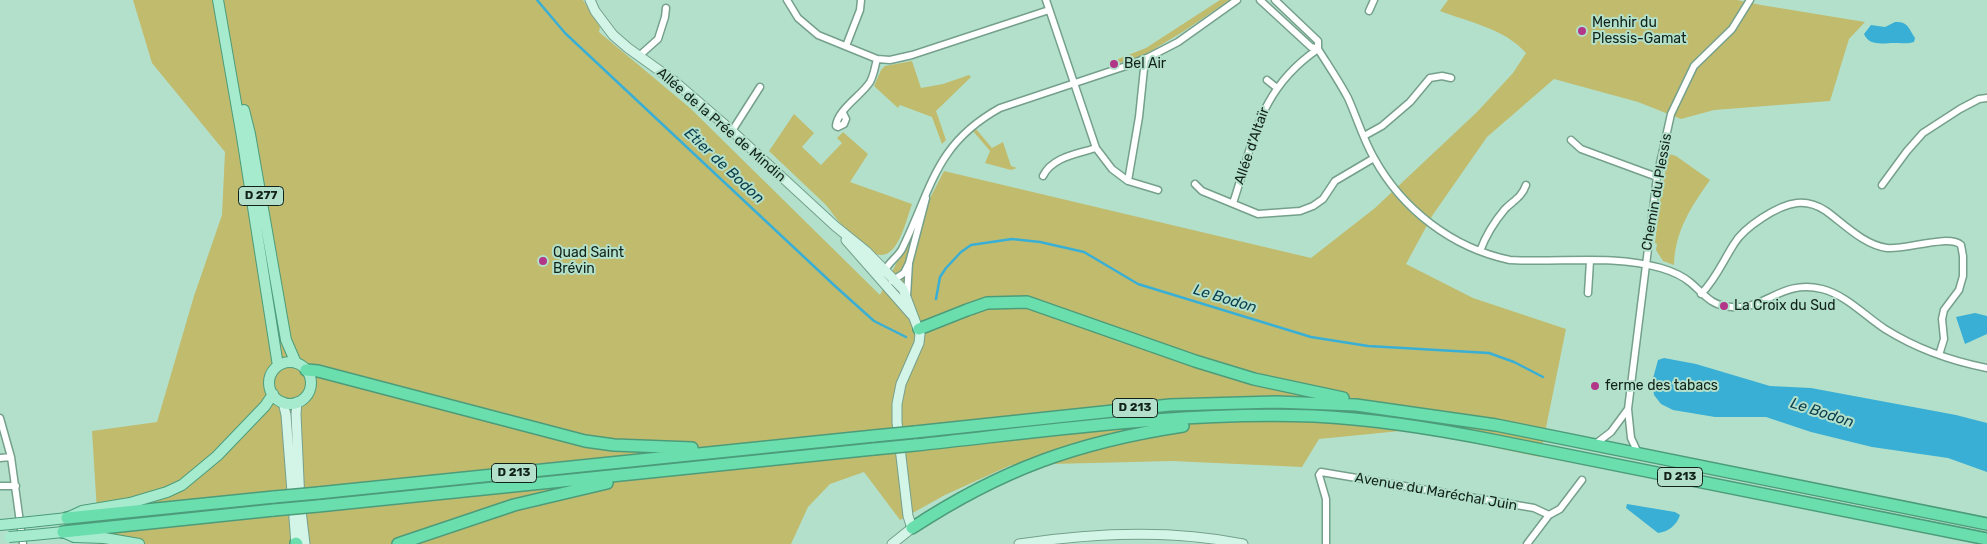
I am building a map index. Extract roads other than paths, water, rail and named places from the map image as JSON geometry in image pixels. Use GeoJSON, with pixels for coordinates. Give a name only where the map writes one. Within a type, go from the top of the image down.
{"type":"FeatureCollection","features":[{"type":"Feature","properties":{"kind":"highway"},"geometry":{"type":"LineString","coordinates":[[920,330],[988,303],[1027,302],[1195,362],[1254,379],[1345,398],[1356,405]]}},
{"type":"Feature","properties":{"kind":"highway"},"geometry":{"type":"LineString","coordinates":[[306,370],[318,371],[585,441],[632,446],[700,448],[710,452]]}},
{"type":"Feature","properties":{"kind":"highway","name":"D 213"},"geometry":{"type":"LineString","coordinates":[[67,518],[1170,405],[1276,402],[1356,405],[1452,418],[1594,444],[1987,524]]}},
{"type":"Feature","properties":{"kind":"highway","name":"D 213"},"geometry":{"type":"LineString","coordinates":[[63,532],[874,449],[1198,418],[1312,416],[1364,420],[1424,428],[1573,455],[1987,539]]}},
{"type":"Feature","properties":{"kind":"highway"},"geometry":{"type":"LineString","coordinates":[[912,528],[948,505],[992,481],[1029,464],[1121,436],[1183,426],[1198,418]]}},
{"type":"Feature","properties":{"kind":"highway"},"geometry":{"type":"LineString","coordinates":[[398,544],[514,505],[602,484],[628,481],[640,473]]}},
{"type":"Feature","properties":{"kind":"main road","name":"D 277"},"geometry":{"type":"LineString","coordinates":[[218,0],[278,366]]}},
{"type":"Feature","properties":{"kind":"main road","name":"D 277"},"geometry":{"type":"LineString","coordinates":[[223,28],[250,134],[286,340],[296,363]]}},
{"type":"Feature","properties":{"kind":"main road"},"geometry":{"type":"LineString","coordinates":[[290,362],[296,363],[306,370],[309,375],[310,388],[303,399],[297,402],[282,402],[273,394],[270,382],[273,371],[278,366],[290,362]]}},
{"type":"Feature","properties":{"kind":"main road"},"geometry":{"type":"LineString","coordinates":[[67,518],[82,511],[148,499],[182,485],[217,456],[265,406],[273,394]]}},
{"type":"Feature","properties":{"kind":"main road","name":"D 213"},"geometry":{"type":"LineString","coordinates":[[0,525],[67,518]]}},
{"type":"Feature","properties":{"kind":"main road"},"geometry":{"type":"LineString","coordinates":[[63,532],[74,537],[104,538],[139,544]]}},
{"type":"Feature","properties":{"kind":"main road","name":"D 213"},"geometry":{"type":"LineString","coordinates":[[5,538],[63,532]]}},
{"type":"Feature","properties":{"kind":"street","name":"Allée de la Prée de Mindin"},"geometry":{"type":"LineString","coordinates":[[590,0],[595,11],[613,35],[674,81],[732,131],[835,226]]}},
{"type":"Feature","properties":{"kind":"street"},"geometry":{"type":"LineString","coordinates":[[788,0],[798,18],[818,35],[877,59],[890,60],[912,55],[1049,10]]}},
{"type":"Feature","properties":{"kind":"street"},"geometry":{"type":"LineString","coordinates":[[846,46],[860,10],[861,0]]}},
{"type":"Feature","properties":{"kind":"street"},"geometry":{"type":"LineString","coordinates":[[1046,0],[1096,148],[1112,170],[1128,181],[1158,190]]}},
{"type":"Feature","properties":{"kind":"street"},"geometry":{"type":"LineString","coordinates":[[883,283],[885,270],[898,256],[903,247],[927,191],[948,150],[984,117],[1000,108],[1145,58],[1178,42],[1237,0]]}},
{"type":"Feature","properties":{"kind":"street"},"geometry":{"type":"LineString","coordinates":[[1260,0],[1311,47],[1318,49]]}},
{"type":"Feature","properties":{"kind":"street"},"geometry":{"type":"LineString","coordinates":[[1275,0],[1318,41],[1318,49],[1346,96],[1374,158],[1388,180],[1414,210],[1447,236],[1480,251],[1510,260],[1590,261],[1662,268],[1681,276],[1701,294],[1716,304],[1733,308],[1748,306],[1790,288],[1821,289],[1834,293],[1867,317],[1907,342],[1955,361],[1987,368]]}},
{"type":"Feature","properties":{"kind":"street"},"geometry":{"type":"LineString","coordinates":[[1369,11],[1374,0]]}},
{"type":"Feature","properties":{"kind":"street","name":"Chemin du Plessis"},"geometry":{"type":"LineString","coordinates":[[1638,454],[1631,438],[1628,409],[1657,177],[1671,114],[1694,66],[1732,29],[1750,0]]}},
{"type":"Feature","properties":{"kind":"street"},"geometry":{"type":"LineString","coordinates":[[639,56],[658,39],[666,8]]}},
{"type":"Feature","properties":{"kind":"street","name":"Allée d'Altaïr"},"geometry":{"type":"LineString","coordinates":[[1233,204],[1259,120],[1277,88],[1302,60],[1318,49]]}},
{"type":"Feature","properties":{"kind":"street"},"geometry":{"type":"LineString","coordinates":[[1128,181],[1139,117],[1145,58]]}},
{"type":"Feature","properties":{"kind":"street"},"geometry":{"type":"LineString","coordinates":[[842,113],[870,82],[877,59]]}},
{"type":"Feature","properties":{"kind":"street"},"geometry":{"type":"LineString","coordinates":[[1364,136],[1382,126],[1410,102],[1430,78],[1442,76],[1451,78]]}},
{"type":"Feature","properties":{"kind":"street"},"geometry":{"type":"LineString","coordinates":[[1267,80],[1277,88]]}},
{"type":"Feature","properties":{"kind":"street"},"geometry":{"type":"LineString","coordinates":[[732,131],[760,86]]}},
{"type":"Feature","properties":{"kind":"street"},"geometry":{"type":"LineString","coordinates":[[1882,185],[1906,151],[1923,133],[1960,109],[1979,99],[1987,98]]}},
{"type":"Feature","properties":{"kind":"street"},"geometry":{"type":"LineString","coordinates":[[1571,140],[1581,149],[1657,177]]}},
{"type":"Feature","properties":{"kind":"street"},"geometry":{"type":"LineString","coordinates":[[1043,176],[1046,169],[1055,161],[1096,148]]}},
{"type":"Feature","properties":{"kind":"street"},"geometry":{"type":"LineString","coordinates":[[1195,184],[1202,191],[1258,214],[1300,210],[1312,206],[1323,199],[1335,181],[1374,158]]}},
{"type":"Feature","properties":{"kind":"street"},"geometry":{"type":"LineString","coordinates":[[1480,251],[1492,225],[1506,208],[1523,193],[1526,185]]}},
{"type":"Feature","properties":{"kind":"street"},"geometry":{"type":"LineString","coordinates":[[883,283],[895,280],[904,273],[909,262],[927,191]]}},
{"type":"Feature","properties":{"kind":"street"},"geometry":{"type":"LineString","coordinates":[[1701,294],[1721,270],[1734,243],[1744,232],[1774,212],[1787,206],[1798,203],[1812,204],[1824,210],[1864,239],[1878,246],[1900,248],[1951,240],[1961,245],[1963,276],[1959,290],[1944,310],[1942,319],[1944,339],[1939,355]]}},
{"type":"Feature","properties":{"kind":"street"},"geometry":{"type":"LineString","coordinates":[[835,226],[885,270],[908,297]]}},
{"type":"Feature","properties":{"kind":"street"},"geometry":{"type":"LineString","coordinates":[[835,226],[912,315],[920,330],[919,343],[901,384],[897,422],[908,516],[912,528],[905,540],[892,544]]}},
{"type":"Feature","properties":{"kind":"street"},"geometry":{"type":"LineString","coordinates":[[1588,293],[1590,261]]}},
{"type":"Feature","properties":{"kind":"street"},"geometry":{"type":"LineString","coordinates":[[909,262],[908,297],[912,315]]}},
{"type":"Feature","properties":{"kind":"street"},"geometry":{"type":"LineString","coordinates":[[282,402],[286,414],[298,544]]}},
{"type":"Feature","properties":{"kind":"street"},"geometry":{"type":"LineString","coordinates":[[297,402],[300,502],[298,544]]}},
{"type":"Feature","properties":{"kind":"street"},"geometry":{"type":"LineString","coordinates":[[1594,444],[1611,432],[1628,409]]}},
{"type":"Feature","properties":{"kind":"street"},"geometry":{"type":"LineString","coordinates":[[0,418],[11,457],[23,544]]}},
{"type":"Feature","properties":{"kind":"street"},"geometry":{"type":"LineString","coordinates":[[0,458],[11,457]]}},
{"type":"Feature","properties":{"kind":"street","name":"Avenue du Maréchal Juin"},"geometry":{"type":"LineString","coordinates":[[1326,544],[1326,498],[1319,475],[1322,472],[1534,508],[1549,515]]}},
{"type":"Feature","properties":{"kind":"street"},"geometry":{"type":"LineString","coordinates":[[1527,544],[1549,515],[1560,509],[1582,480]]}},
{"type":"Feature","properties":{"kind":"street"},"geometry":{"type":"LineString","coordinates":[[0,486],[16,486]]}},
{"type":"Feature","properties":{"kind":"street"},"geometry":{"type":"LineString","coordinates":[[1018,544],[1082,540],[1112,534],[1181,536],[1243,544]]}},
{"type":"Feature","properties":{"kind":"water"},"geometry":{"type":"Polygon","coordinates":[[[1895,22],[1908,26],[1915,38],[1914,42],[1874,43],[1864,34],[1871,25],[1885,27],[1895,22]]]}},
{"type":"Feature","properties":{"kind":"water"},"geometry":{"type":"Polygon","coordinates":[[[1975,313],[1987,316],[1987,334],[1965,344],[1956,317],[1975,313]]]}},
{"type":"Feature","properties":{"kind":"water"},"geometry":{"type":"Polygon","coordinates":[[[1664,358],[1696,364],[1770,386],[1811,388],[1956,415],[1987,423],[1987,472],[1948,458],[1872,447],[1811,432],[1766,417],[1715,417],[1673,410],[1661,404],[1654,395],[1652,382],[1658,360],[1664,358]]]}},
{"type":"Feature","properties":{"kind":"water"},"geometry":{"type":"Polygon","coordinates":[[[1627,504],[1675,512],[1680,515],[1672,527],[1658,533],[1626,508],[1627,504]]]}},
{"type":"Feature","properties":{"kind":"waterway","name":"Étier de Bodon"},"geometry":{"type":"LineString","coordinates":[[537,0],[565,33],[835,286],[874,321],[906,337]]}},
{"type":"Feature","properties":{"kind":"waterway","name":"Le Bodon"},"geometry":{"type":"LineString","coordinates":[[936,299],[940,277],[961,252],[971,245],[1012,239],[1040,242],[1084,252],[1138,284],[1311,337],[1368,346],[1489,353],[1514,362],[1543,377]]}},
{"type":"Feature","properties":{"kind":"place","name":"Menhir du Plessis-Gamat"},"geometry":{"type":"Point","coordinates":[1582,31]}},
{"type":"Feature","properties":{"kind":"place","name":"Bel Air"},"geometry":{"type":"Point","coordinates":[1114,64]}},
{"type":"Feature","properties":{"kind":"place","name":"Quad Saint Brévin"},"geometry":{"type":"Point","coordinates":[543,261]}},
{"type":"Feature","properties":{"kind":"place","name":"La Croix du Sud"},"geometry":{"type":"Point","coordinates":[1724,306]}},
{"type":"Feature","properties":{"kind":"place","name":"ferme des tabacs"},"geometry":{"type":"Point","coordinates":[1595,386]}}]}
